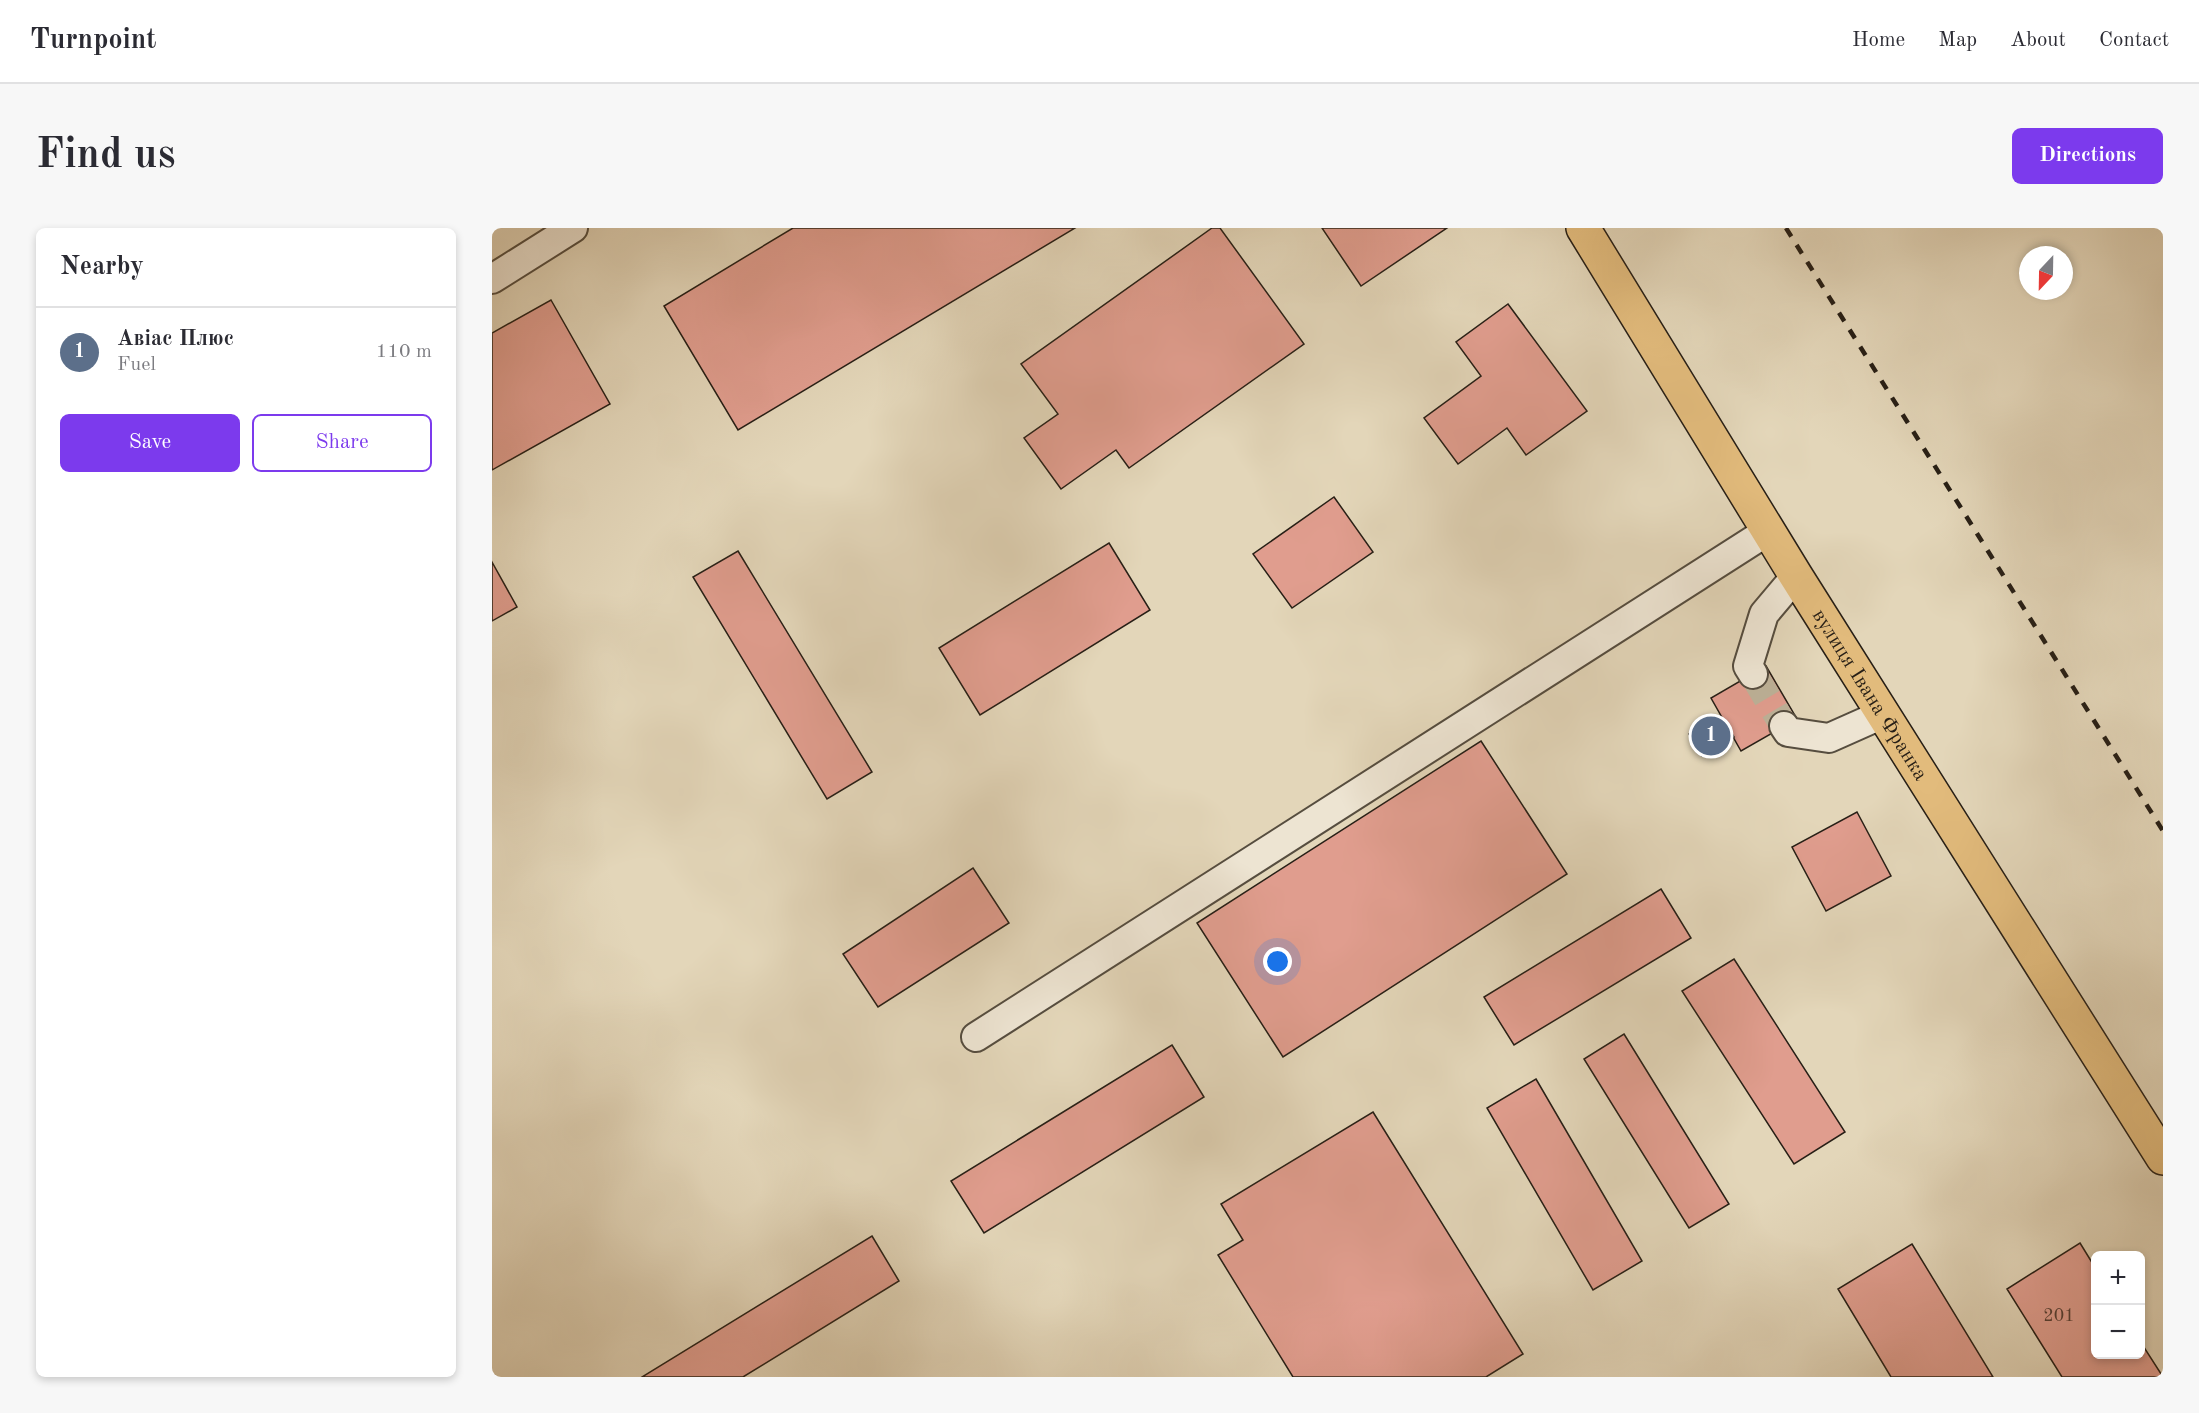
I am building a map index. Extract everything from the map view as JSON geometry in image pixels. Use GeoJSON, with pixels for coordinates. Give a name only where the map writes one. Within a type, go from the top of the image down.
{"type":"FeatureCollection","features":[{"type":"Feature","properties":{"kind":"main road","name":"вулиця Івана Франка"},"geometry":{"type":"LineString","coordinates":[[1583,228],[1796,576],[2163,1158]]}},
{"type":"Feature","properties":{"kind":"street"},"geometry":{"type":"LineString","coordinates":[[492,279],[573,228]]}},
{"type":"Feature","properties":{"kind":"street"},"geometry":{"type":"LineString","coordinates":[[976,1037],[1768,531]]}},
{"type":"Feature","properties":{"kind":"street"},"geometry":{"type":"LineString","coordinates":[[1753,674],[1748,666],[1764,614],[1796,576]]}},
{"type":"Feature","properties":{"kind":"street"},"geometry":{"type":"LineString","coordinates":[[1784,726],[1788,732],[1829,738],[1883,714]]}},
{"type":"Feature","properties":{"kind":"building"},"geometry":{"type":"Polygon","coordinates":[[[793,228],[1075,228],[738,430],[664,306],[793,228]]]}},
{"type":"Feature","properties":{"kind":"building"},"geometry":{"type":"Polygon","coordinates":[[[1212,228],[1220,228],[1304,344],[1129,468],[1116,450],[1061,489],[1024,438],[1058,414],[1021,364],[1212,228]]]}},
{"type":"Feature","properties":{"kind":"building"},"geometry":{"type":"Polygon","coordinates":[[[1322,228],[1447,228],[1361,286],[1322,228]]]}},
{"type":"Feature","properties":{"kind":"building"},"geometry":{"type":"Polygon","coordinates":[[[551,300],[610,404],[492,470],[492,333],[551,300]]]}},
{"type":"Feature","properties":{"kind":"building"},"geometry":{"type":"Polygon","coordinates":[[[1508,304],[1587,411],[1526,455],[1507,428],[1458,464],[1424,418],[1481,376],[1456,342],[1508,304]]]}},
{"type":"Feature","properties":{"kind":"building"},"geometry":{"type":"Polygon","coordinates":[[[1334,497],[1373,552],[1292,608],[1253,554],[1334,497]]]}},
{"type":"Feature","properties":{"kind":"building"},"geometry":{"type":"Polygon","coordinates":[[[1109,543],[1150,610],[980,715],[939,648],[1109,543]]]}},
{"type":"Feature","properties":{"kind":"building"},"geometry":{"type":"Polygon","coordinates":[[[738,551],[872,772],[827,799],[693,577],[738,551]]]}},
{"type":"Feature","properties":{"kind":"building"},"geometry":{"type":"Polygon","coordinates":[[[492,562],[517,607],[492,621],[492,562]]]}},
{"type":"Feature","properties":{"kind":"building"},"geometry":{"type":"Polygon","coordinates":[[[1766,666],[1797,719],[1741,751],[1711,698],[1766,666]]]}},
{"type":"Feature","properties":{"kind":"building"},"geometry":{"type":"Polygon","coordinates":[[[1721,716],[1734,737],[1727,741],[1728,743],[1702,756],[1689,734],[1721,716]]]}},
{"type":"Feature","properties":{"kind":"building"},"geometry":{"type":"Polygon","coordinates":[[[1481,741],[1567,874],[1283,1057],[1197,923],[1481,741]]]}},
{"type":"Feature","properties":{"kind":"building"},"geometry":{"type":"Polygon","coordinates":[[[1857,812],[1891,876],[1826,911],[1792,847],[1857,812]]]}},
{"type":"Feature","properties":{"kind":"building"},"geometry":{"type":"Polygon","coordinates":[[[973,868],[1009,923],[878,1007],[843,954],[973,868]]]}},
{"type":"Feature","properties":{"kind":"building"},"geometry":{"type":"Polygon","coordinates":[[[1661,889],[1691,938],[1514,1045],[1484,997],[1661,889]]]}},
{"type":"Feature","properties":{"kind":"building"},"geometry":{"type":"Polygon","coordinates":[[[1734,959],[1845,1132],[1794,1164],[1682,991],[1734,959]]]}},
{"type":"Feature","properties":{"kind":"building"},"geometry":{"type":"Polygon","coordinates":[[[1624,1034],[1729,1204],[1689,1228],[1584,1059],[1624,1034]]]}},
{"type":"Feature","properties":{"kind":"building"},"geometry":{"type":"Polygon","coordinates":[[[1172,1045],[1204,1097],[984,1233],[951,1181],[1172,1045]]]}},
{"type":"Feature","properties":{"kind":"building"},"geometry":{"type":"Polygon","coordinates":[[[1536,1079],[1642,1261],[1593,1290],[1487,1108],[1536,1079]]]}},
{"type":"Feature","properties":{"kind":"building"},"geometry":{"type":"Polygon","coordinates":[[[1373,1112],[1523,1354],[1486,1377],[1293,1377],[1218,1255],[1243,1240],[1221,1204],[1373,1112]]]}},
{"type":"Feature","properties":{"kind":"building"},"geometry":{"type":"Polygon","coordinates":[[[872,1236],[899,1281],[743,1377],[642,1377],[872,1236]]]}},
{"type":"Feature","properties":{"kind":"building"},"geometry":{"type":"Polygon","coordinates":[[[2080,1243],[2091,1261],[2091,1359],[2145,1359],[2145,1349],[2163,1377],[2062,1377],[2007,1289],[2080,1243]]]}},
{"type":"Feature","properties":{"kind":"building"},"geometry":{"type":"Polygon","coordinates":[[[1912,1244],[1993,1377],[1891,1377],[1838,1289],[1912,1244]]]}},
{"type":"Feature","properties":{"kind":"tunnel"},"geometry":{"type":"LineString","coordinates":[[1753,674],[1784,726]]}},
{"type":"Feature","properties":{"kind":"railway"},"geometry":{"type":"LineString","coordinates":[[1786,228],[2163,831]]}},
{"type":"Feature","properties":{"kind":"place","name":"Авіас Плюс"},"geometry":{"type":"Point","coordinates":[1711,736]}}]}
